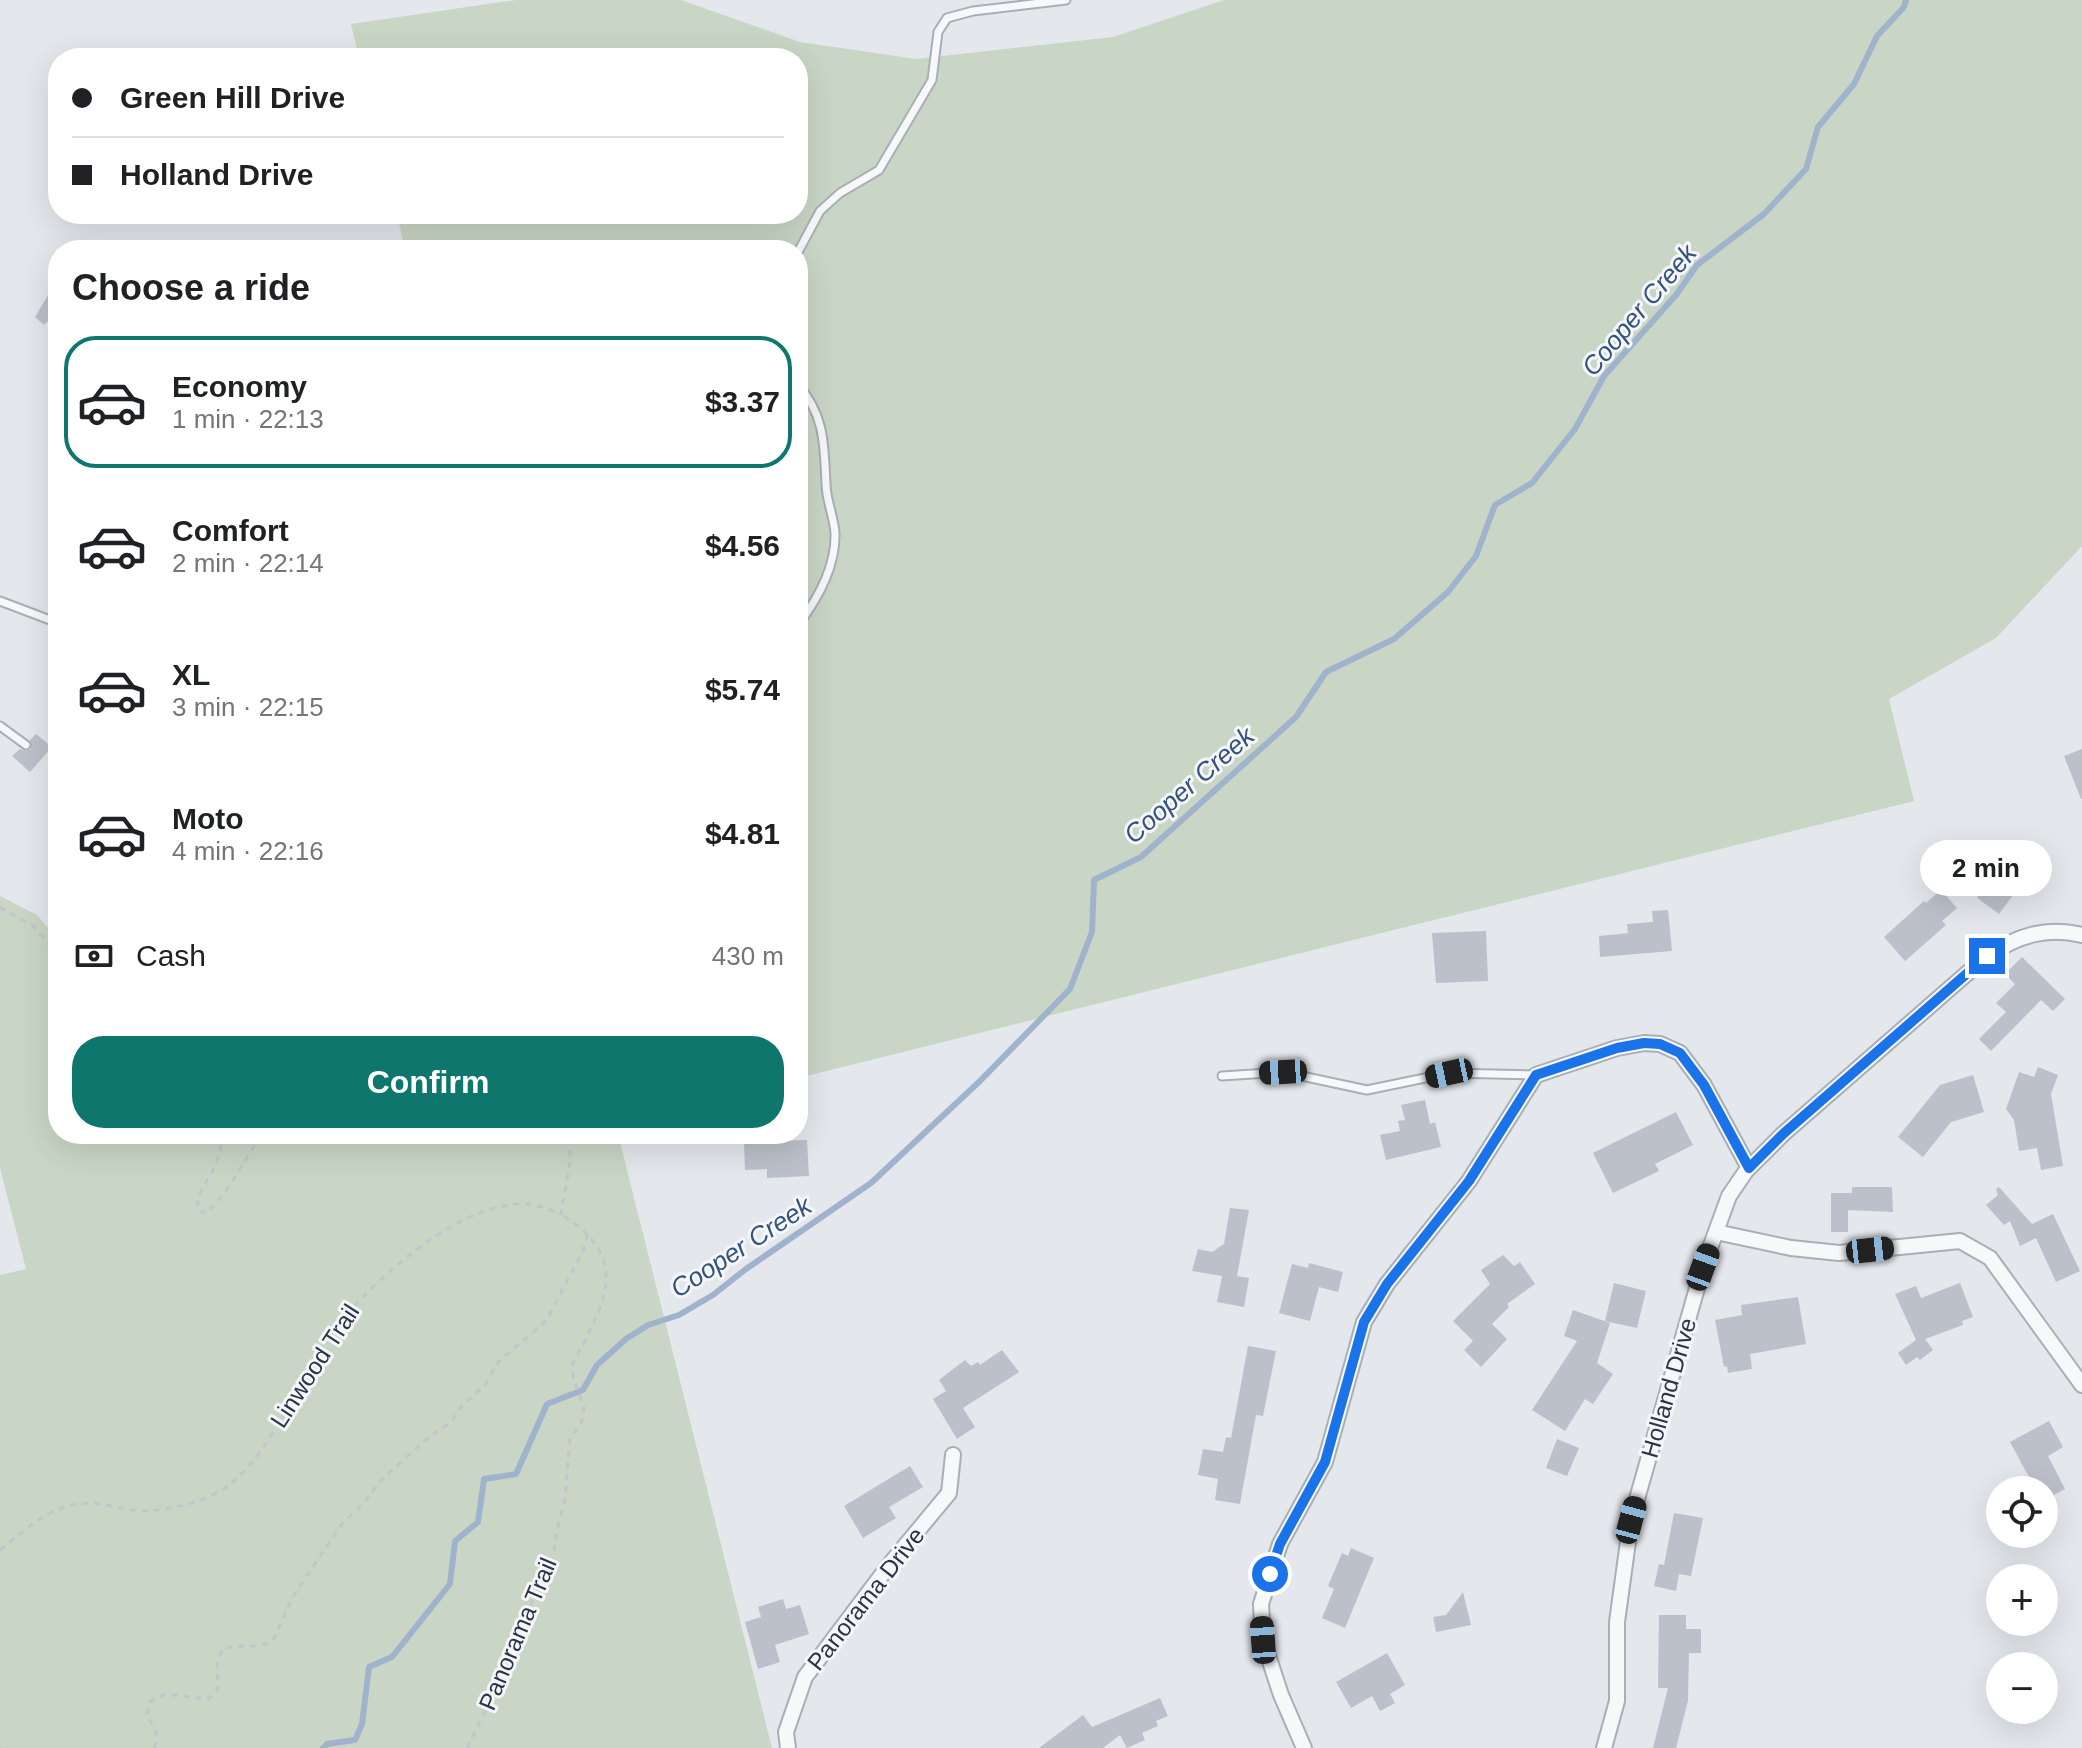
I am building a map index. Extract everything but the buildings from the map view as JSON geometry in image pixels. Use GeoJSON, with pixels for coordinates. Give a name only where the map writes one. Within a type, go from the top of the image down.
{"type":"FeatureCollection","features":[{"type":"Feature","properties":{"kind":"street","name":"Holland Drive"},"geometry":{"type":"LineString","coordinates":[[1604,1748],[1617,1701],[1617,1622],[1631,1520],[1703,1267],[1729,1196],[1749,1168],[1783,1134],[1987,956],[2012,940],[2033,932],[2082,935]]}},
{"type":"Feature","properties":{"kind":"street"},"geometry":{"type":"LineString","coordinates":[[1304,1748],[1281,1695],[1263,1640],[1261,1604],[1280,1544],[1325,1462],[1364,1322],[1387,1284],[1469,1181],[1536,1075],[1617,1048],[1644,1043],[1660,1044],[1680,1053],[1704,1085],[1749,1168]]}},
{"type":"Feature","properties":{"kind":"street"},"geometry":{"type":"LineString","coordinates":[[1716,1232],[1791,1248],[1839,1253],[1960,1241],[1990,1258],[2082,1385]]}},
{"type":"Feature","properties":{"kind":"street","name":"Panorama Drive"},"geometry":{"type":"LineString","coordinates":[[788,1748],[786,1732],[805,1677],[890,1564],[949,1493],[953,1455]]}},
{"type":"Feature","properties":{"kind":"lane"},"geometry":{"type":"LineString","coordinates":[[804,240],[820,211],[840,193],[879,170],[932,80],[938,32],[947,18],[973,11],[1066,0]]}},
{"type":"Feature","properties":{"kind":"lane"},"geometry":{"type":"LineString","coordinates":[[808,396],[824,436],[825,486],[835,535],[831,563],[808,611]]}},
{"type":"Feature","properties":{"kind":"lane"},"geometry":{"type":"LineString","coordinates":[[0,601],[48,619]]}},
{"type":"Feature","properties":{"kind":"lane"},"geometry":{"type":"LineString","coordinates":[[0,726],[26,745]]}},
{"type":"Feature","properties":{"kind":"lane"},"geometry":{"type":"LineString","coordinates":[[1222,1076],[1283,1072],[1367,1090],[1449,1073],[1536,1075]]}},
{"type":"Feature","properties":{"kind":"path"},"geometry":{"type":"LineString","coordinates":[[0,907],[33,926],[48,942]]}},
{"type":"Feature","properties":{"kind":"path"},"geometry":{"type":"LineString","coordinates":[[222,1144],[211,1178],[200,1190],[198,1211],[205,1213],[213,1207],[257,1144]]}},
{"type":"Feature","properties":{"kind":"path"},"geometry":{"type":"LineString","coordinates":[[561,1214],[570,1170],[571,1144]]}},
{"type":"Feature","properties":{"kind":"path","name":"Linwood Trail"},"geometry":{"type":"LineString","coordinates":[[0,1550],[38,1519],[58,1509],[94,1502],[127,1509],[165,1510],[214,1493],[233,1482],[265,1443],[328,1339],[359,1298],[424,1244],[468,1219],[494,1209],[526,1204],[561,1214]]}},
{"type":"Feature","properties":{"kind":"path","name":"Panorama Trail"},"geometry":{"type":"LineString","coordinates":[[467,1748],[498,1684],[522,1621],[553,1561],[565,1499],[570,1439],[582,1421],[584,1408],[573,1376],[573,1363],[606,1289],[607,1269],[601,1251],[588,1234],[561,1214]]}},
{"type":"Feature","properties":{"kind":"path"},"geometry":{"type":"LineString","coordinates":[[155,1748],[156,1733],[147,1715],[151,1701],[165,1694],[208,1699],[218,1689],[217,1661],[223,1649],[231,1646],[254,1647],[273,1641],[292,1598],[341,1525],[382,1479],[452,1421],[460,1408],[485,1385],[499,1361],[546,1321],[583,1251],[588,1234]]}},
{"type":"Feature","properties":{"kind":"green space"},"geometry":{"type":"Polygon","coordinates":[[[516,0],[681,0],[800,42],[916,59],[1113,37],[1224,0],[2082,0],[2082,546],[1996,638],[1889,699],[1914,801],[808,1076],[808,240],[403,240],[399,224],[808,224],[808,48],[357,48],[351,24],[516,0]]]}},
{"type":"Feature","properties":{"kind":"green space"},"geometry":{"type":"Polygon","coordinates":[[[0,896],[37,915],[48,928],[48,1144],[621,1144],[772,1748],[0,1748],[0,1275],[26,1269],[0,1168],[0,896]]]}},
{"type":"Feature","properties":{"kind":"waterway","name":"Cooper Creek"},"geometry":{"type":"LineString","coordinates":[[323,1748],[327,1744],[355,1740],[362,1724],[369,1667],[392,1657],[450,1584],[455,1541],[478,1522],[484,1479],[516,1474],[547,1404],[583,1390],[597,1365],[626,1339],[648,1325],[679,1315],[713,1295],[871,1183],[980,1081],[1070,989],[1092,932],[1094,880],[1141,857],[1296,717],[1326,672],[1394,639],[1448,592],[1476,556],[1495,505],[1532,483],[1575,429],[1604,376],[1676,295],[1697,265],[1764,214],[1806,169],[1818,127],[1854,84],[1877,36],[1904,7],[1906,0]]}},
{"type":"Feature","properties":{"kind":"route"},"geometry":{"type":"LineString","coordinates":[[1270,1574],[1280,1544],[1325,1462],[1364,1322],[1387,1284],[1469,1181],[1536,1075],[1617,1048],[1644,1043],[1660,1044],[1680,1053],[1704,1085],[1749,1168],[1783,1134],[1987,956]]}}]}
